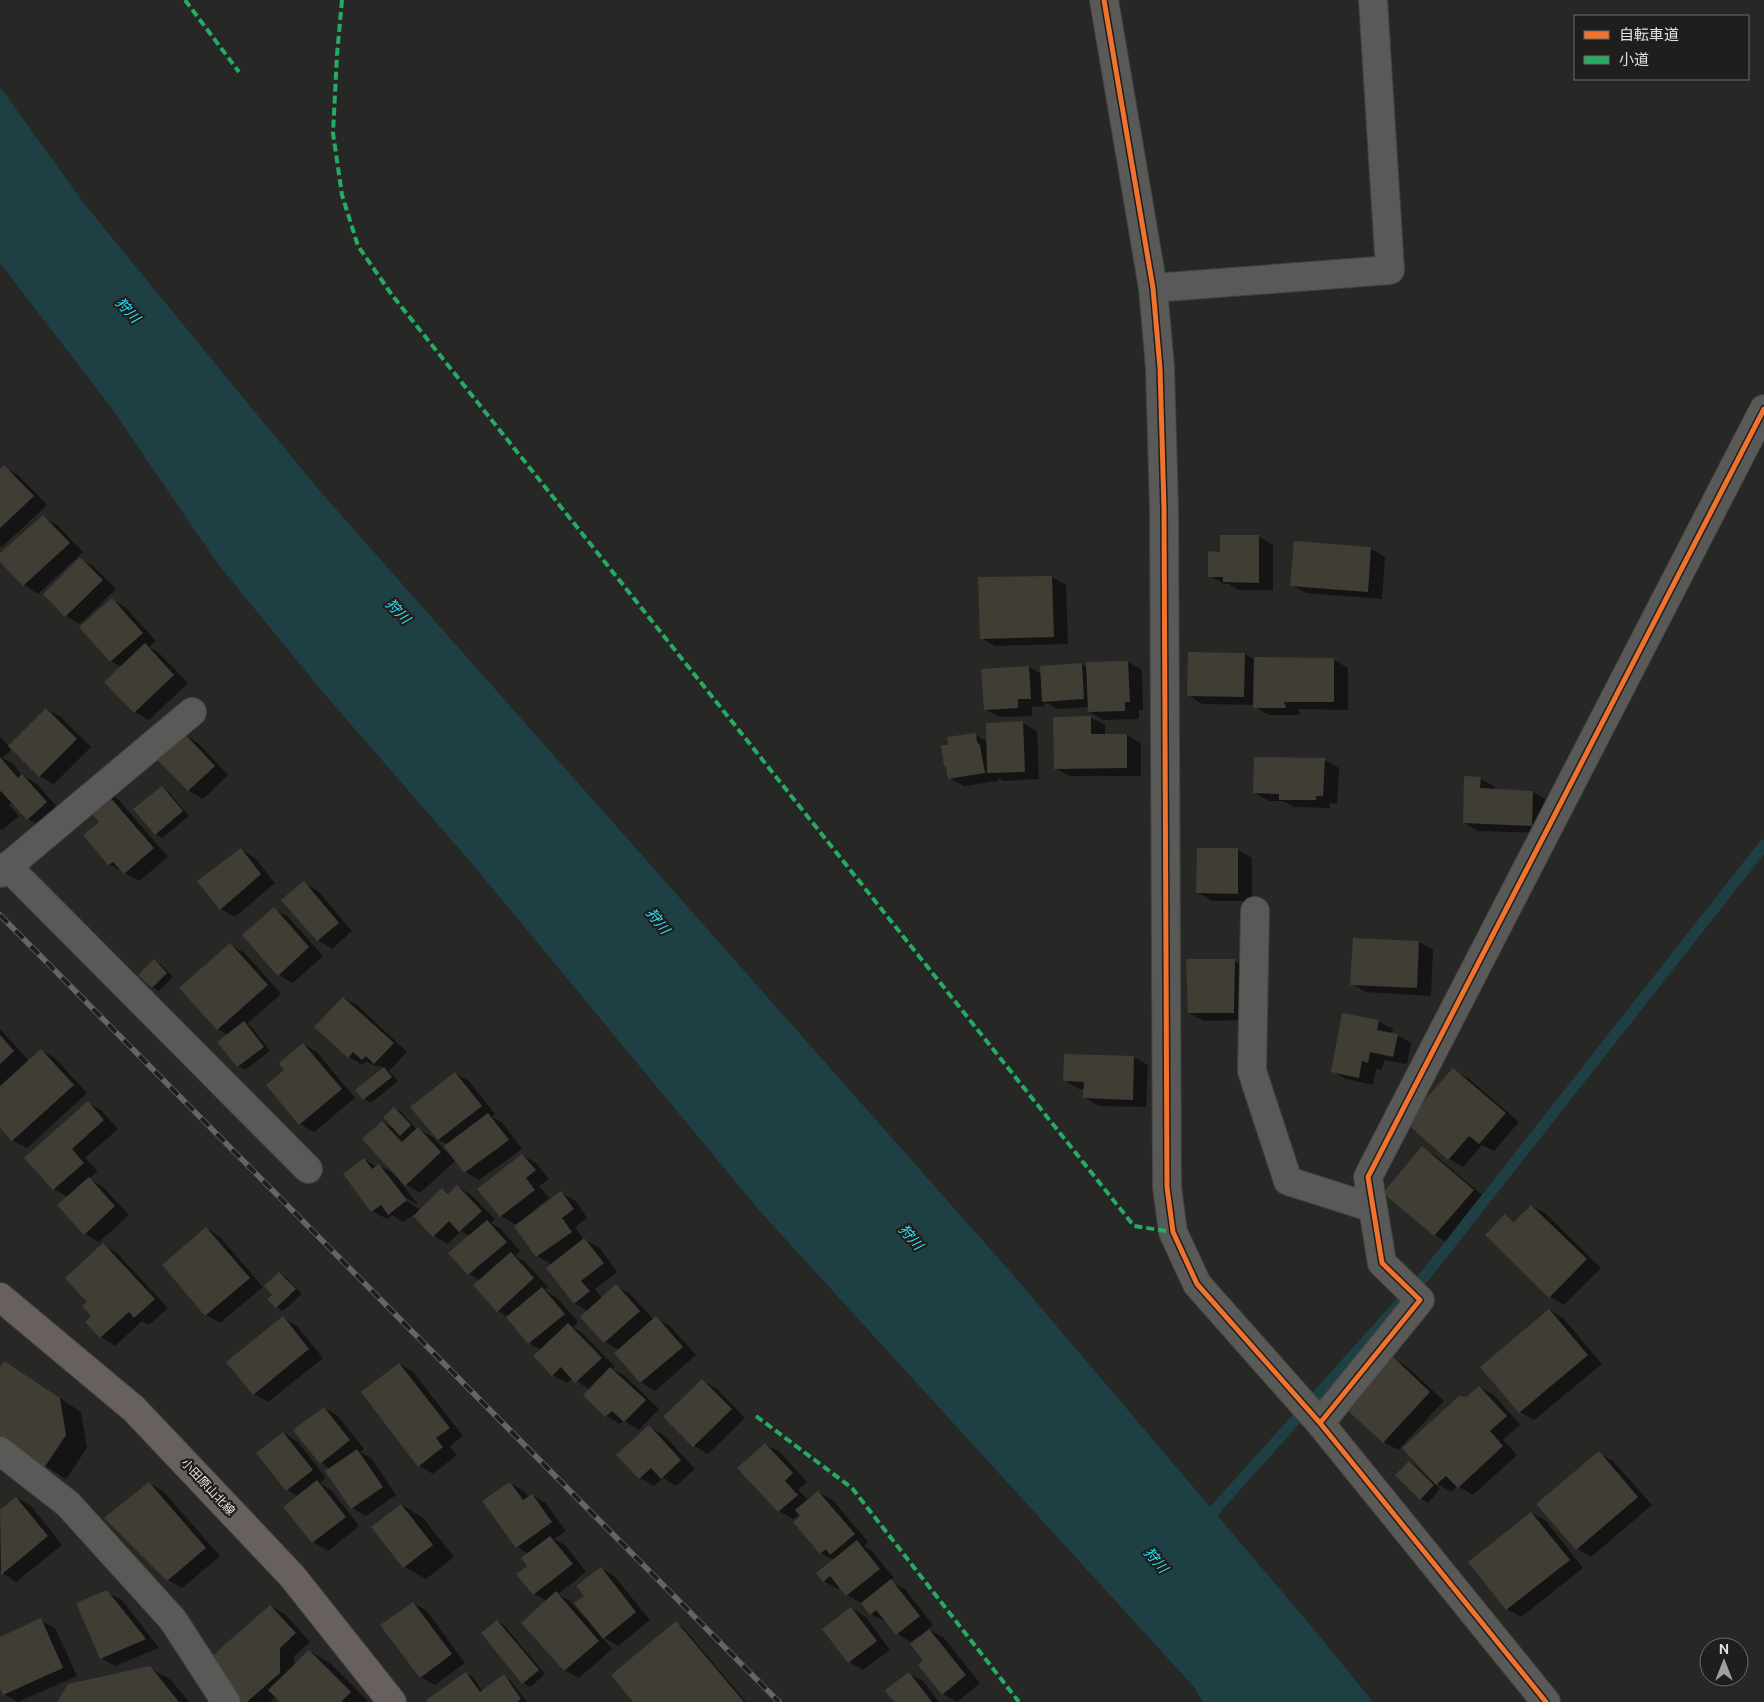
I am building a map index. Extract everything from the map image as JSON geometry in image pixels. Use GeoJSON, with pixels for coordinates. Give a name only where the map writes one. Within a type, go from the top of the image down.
{"type":"FeatureCollection","features":[{"type":"Feature","properties":{"kind":"main road","name":"小田原山北線"},"geometry":{"type":"LineString","coordinates":[[0,1297],[134,1408],[292,1576],[392,1702]]}},
{"type":"Feature","properties":{"kind":"street"},"geometry":{"type":"LineString","coordinates":[[1104,0],[1153,288],[1160,368],[1164,508],[1167,1168],[1173,1232],[1198,1284],[1320,1423],[1546,1702]]}},
{"type":"Feature","properties":{"kind":"street"},"geometry":{"type":"LineString","coordinates":[[1153,288],[1390,270],[1373,0]]}},
{"type":"Feature","properties":{"kind":"street"},"geometry":{"type":"LineString","coordinates":[[1320,1423],[1420,1300],[1382,1263],[1368,1177],[1764,409]]}},
{"type":"Feature","properties":{"kind":"street"},"geometry":{"type":"LineString","coordinates":[[192,712],[4,870],[308,1169]]}},
{"type":"Feature","properties":{"kind":"street"},"geometry":{"type":"LineString","coordinates":[[1256,911],[1252,1071],[1288,1181],[1373,1208]]}},
{"type":"Feature","properties":{"kind":"street"},"geometry":{"type":"LineString","coordinates":[[0,1451],[68,1504],[173,1620],[226,1702]]}},
{"type":"Feature","properties":{"kind":"water","name":"狩川"},"geometry":{"type":"Polygon","coordinates":[[[0,87],[86,206],[319,490],[1014,1276],[1312,1627],[1373,1702],[1203,1702],[1194,1687],[758,1209],[474,866],[321,690],[218,564],[110,406],[0,263],[0,87]]]}},
{"type":"Feature","properties":{"kind":"building"},"geometry":{"type":"Polygon","coordinates":[[[4,465],[34,496],[0,528],[0,469],[4,465]]]}},
{"type":"Feature","properties":{"kind":"building"},"geometry":{"type":"Polygon","coordinates":[[[43,515],[70,543],[23,586],[0,562],[0,553],[43,515]]]}},
{"type":"Feature","properties":{"kind":"building"},"geometry":{"type":"Polygon","coordinates":[[[1220,535],[1259,535],[1259,583],[1223,582],[1223,577],[1208,577],[1208,551],[1220,552],[1220,535]]]}},
{"type":"Feature","properties":{"kind":"building"},"geometry":{"type":"Polygon","coordinates":[[[1294,541],[1371,547],[1368,592],[1290,586],[1294,541]]]}},
{"type":"Feature","properties":{"kind":"building"},"geometry":{"type":"Polygon","coordinates":[[[80,557],[103,580],[65,617],[43,594],[80,557]]]}},
{"type":"Feature","properties":{"kind":"building"},"geometry":{"type":"Polygon","coordinates":[[[1052,576],[1054,637],[980,639],[978,577],[1052,576]]]}},
{"type":"Feature","properties":{"kind":"building"},"geometry":{"type":"Polygon","coordinates":[[[112,598],[143,633],[110,662],[79,627],[112,598]]]}},
{"type":"Feature","properties":{"kind":"building"},"geometry":{"type":"Polygon","coordinates":[[[145,643],[174,675],[134,713],[104,682],[145,643]]]}},
{"type":"Feature","properties":{"kind":"building"},"geometry":{"type":"Polygon","coordinates":[[[1188,652],[1245,653],[1244,697],[1187,696],[1188,652]]]}},
{"type":"Feature","properties":{"kind":"building"},"geometry":{"type":"Polygon","coordinates":[[[1254,657],[1334,658],[1334,702],[1284,702],[1286,708],[1253,708],[1254,657]]]}},
{"type":"Feature","properties":{"kind":"building"},"geometry":{"type":"Polygon","coordinates":[[[1128,661],[1130,702],[1125,702],[1125,711],[1088,712],[1086,662],[1128,661]]]}},
{"type":"Feature","properties":{"kind":"building"},"geometry":{"type":"Polygon","coordinates":[[[1082,663],[1084,699],[1042,702],[1040,666],[1082,663]]]}},
{"type":"Feature","properties":{"kind":"building"},"geometry":{"type":"Polygon","coordinates":[[[1029,666],[1031,699],[1018,699],[1018,708],[984,710],[981,669],[1029,666]]]}},
{"type":"Feature","properties":{"kind":"building"},"geometry":{"type":"Polygon","coordinates":[[[46,708],[77,739],[39,777],[8,746],[46,708]]]}},
{"type":"Feature","properties":{"kind":"building"},"geometry":{"type":"Polygon","coordinates":[[[1091,716],[1091,734],[1127,734],[1127,768],[1054,769],[1053,717],[1091,716]]]}},
{"type":"Feature","properties":{"kind":"building"},"geometry":{"type":"Polygon","coordinates":[[[1023,721],[1025,772],[987,773],[986,723],[1023,721]]]}},
{"type":"Feature","properties":{"kind":"building"},"geometry":{"type":"Polygon","coordinates":[[[976,733],[985,773],[948,779],[941,745],[948,745],[947,737],[976,733]]]}},
{"type":"Feature","properties":{"kind":"building"},"geometry":{"type":"Polygon","coordinates":[[[185,734],[215,766],[188,791],[157,760],[185,734]]]}},
{"type":"Feature","properties":{"kind":"building"},"geometry":{"type":"Polygon","coordinates":[[[0,757],[18,778],[22,774],[47,802],[27,820],[0,792],[0,757]]]}},
{"type":"Feature","properties":{"kind":"building"},"geometry":{"type":"Polygon","coordinates":[[[1254,757],[1325,758],[1323,796],[1316,796],[1316,800],[1279,800],[1279,794],[1253,793],[1254,757]]]}},
{"type":"Feature","properties":{"kind":"building"},"geometry":{"type":"Polygon","coordinates":[[[1464,776],[1481,777],[1480,788],[1533,791],[1532,826],[1463,823],[1464,776]]]}},
{"type":"Feature","properties":{"kind":"building"},"geometry":{"type":"Polygon","coordinates":[[[162,786],[183,811],[155,835],[133,809],[162,786]]]}},
{"type":"Feature","properties":{"kind":"building"},"geometry":{"type":"Polygon","coordinates":[[[103,789],[154,848],[124,874],[113,862],[108,865],[83,835],[99,822],[85,805],[103,789]]]}},
{"type":"Feature","properties":{"kind":"building"},"geometry":{"type":"Polygon","coordinates":[[[241,848],[261,874],[220,910],[197,881],[241,848]]]}},
{"type":"Feature","properties":{"kind":"building"},"geometry":{"type":"Polygon","coordinates":[[[1197,848],[1238,848],[1238,894],[1196,893],[1197,848]]]}},
{"type":"Feature","properties":{"kind":"building"},"geometry":{"type":"Polygon","coordinates":[[[304,881],[339,923],[317,941],[281,900],[304,881]]]}},
{"type":"Feature","properties":{"kind":"building"},"geometry":{"type":"Polygon","coordinates":[[[274,907],[309,947],[278,976],[242,935],[274,907]]]}},
{"type":"Feature","properties":{"kind":"building"},"geometry":{"type":"Polygon","coordinates":[[[1353,938],[1419,941],[1417,988],[1350,985],[1353,938]]]}},
{"type":"Feature","properties":{"kind":"building"},"geometry":{"type":"Polygon","coordinates":[[[230,943],[268,985],[217,1030],[179,988],[230,943]]]}},
{"type":"Feature","properties":{"kind":"building"},"geometry":{"type":"Polygon","coordinates":[[[154,959],[167,973],[152,988],[138,975],[154,959]]]}},
{"type":"Feature","properties":{"kind":"building"},"geometry":{"type":"Polygon","coordinates":[[[1186,959],[1235,959],[1234,1013],[1188,1013],[1186,959]]]}},
{"type":"Feature","properties":{"kind":"building"},"geometry":{"type":"Polygon","coordinates":[[[343,997],[394,1043],[374,1064],[366,1056],[362,1060],[353,1052],[348,1058],[314,1027],[343,997]]]}},
{"type":"Feature","properties":{"kind":"building"},"geometry":{"type":"Polygon","coordinates":[[[1342,1013],[1379,1020],[1377,1030],[1398,1034],[1393,1057],[1370,1052],[1368,1063],[1362,1061],[1359,1078],[1331,1072],[1342,1013]]]}},
{"type":"Feature","properties":{"kind":"building"},"geometry":{"type":"Polygon","coordinates":[[[244,1021],[264,1047],[237,1067],[217,1042],[244,1021]]]}},
{"type":"Feature","properties":{"kind":"building"},"geometry":{"type":"Polygon","coordinates":[[[0,1035],[14,1051],[0,1064],[0,1035]]]}},
{"type":"Feature","properties":{"kind":"building"},"geometry":{"type":"Polygon","coordinates":[[[303,1043],[342,1089],[299,1125],[266,1085],[284,1070],[279,1063],[303,1043]]]}},
{"type":"Feature","properties":{"kind":"building"},"geometry":{"type":"Polygon","coordinates":[[[41,1049],[74,1085],[12,1141],[0,1128],[0,1086],[41,1049]]]}},
{"type":"Feature","properties":{"kind":"building"},"geometry":{"type":"Polygon","coordinates":[[[1064,1054],[1134,1056],[1133,1100],[1083,1098],[1084,1082],[1063,1081],[1064,1054]]]}},
{"type":"Feature","properties":{"kind":"building"},"geometry":{"type":"Polygon","coordinates":[[[384,1067],[392,1077],[363,1100],[355,1090],[384,1067]]]}},
{"type":"Feature","properties":{"kind":"building"},"geometry":{"type":"Polygon","coordinates":[[[1453,1068],[1506,1113],[1479,1144],[1469,1136],[1448,1160],[1405,1122],[1453,1068]]]}},
{"type":"Feature","properties":{"kind":"building"},"geometry":{"type":"Polygon","coordinates":[[[455,1072],[482,1106],[438,1140],[410,1107],[455,1072]]]}},
{"type":"Feature","properties":{"kind":"building"},"geometry":{"type":"Polygon","coordinates":[[[88,1101],[104,1120],[72,1149],[84,1163],[53,1190],[24,1158],[88,1101]]]}},
{"type":"Feature","properties":{"kind":"building"},"geometry":{"type":"Polygon","coordinates":[[[394,1107],[411,1125],[400,1136],[383,1117],[394,1107]]]}},
{"type":"Feature","properties":{"kind":"building"},"geometry":{"type":"Polygon","coordinates":[[[488,1113],[509,1140],[464,1173],[444,1146],[488,1113]]]}},
{"type":"Feature","properties":{"kind":"building"},"geometry":{"type":"Polygon","coordinates":[[[382,1121],[402,1142],[418,1127],[441,1152],[405,1186],[362,1139],[382,1121]]]}},
{"type":"Feature","properties":{"kind":"building"},"geometry":{"type":"Polygon","coordinates":[[[1422,1146],[1474,1190],[1434,1236],[1383,1193],[1422,1146]]]}},
{"type":"Feature","properties":{"kind":"building"},"geometry":{"type":"Polygon","coordinates":[[[522,1154],[536,1170],[526,1178],[535,1190],[500,1217],[477,1189],[522,1154]]]}},
{"type":"Feature","properties":{"kind":"building"},"geometry":{"type":"Polygon","coordinates":[[[364,1158],[372,1169],[379,1164],[407,1200],[388,1215],[381,1205],[371,1212],[343,1174],[364,1158]]]}},
{"type":"Feature","properties":{"kind":"building"},"geometry":{"type":"Polygon","coordinates":[[[89,1177],[115,1206],[84,1235],[57,1205],[89,1177]]]}},
{"type":"Feature","properties":{"kind":"building"},"geometry":{"type":"Polygon","coordinates":[[[457,1185],[482,1211],[459,1232],[449,1221],[433,1237],[413,1216],[442,1188],[448,1194],[457,1185]]]}},
{"type":"Feature","properties":{"kind":"building"},"geometry":{"type":"Polygon","coordinates":[[[561,1191],[574,1209],[562,1218],[572,1232],[536,1257],[514,1226],[561,1191]]]}},
{"type":"Feature","properties":{"kind":"building"},"geometry":{"type":"Polygon","coordinates":[[[1531,1205],[1587,1259],[1549,1298],[1485,1235],[1505,1214],[1514,1222],[1531,1205]]]}},
{"type":"Feature","properties":{"kind":"building"},"geometry":{"type":"Polygon","coordinates":[[[487,1220],[507,1242],[468,1275],[448,1253],[487,1220]]]}},
{"type":"Feature","properties":{"kind":"building"},"geometry":{"type":"Polygon","coordinates":[[[206,1227],[250,1278],[205,1316],[162,1265],[206,1227]]]}},
{"type":"Feature","properties":{"kind":"building"},"geometry":{"type":"Polygon","coordinates":[[[584,1238],[604,1263],[581,1281],[590,1291],[574,1304],[546,1268],[584,1238]]]}},
{"type":"Feature","properties":{"kind":"building"},"geometry":{"type":"Polygon","coordinates":[[[103,1243],[155,1299],[134,1318],[129,1312],[100,1338],[85,1322],[91,1316],[82,1306],[87,1302],[65,1278],[103,1243]]]}},
{"type":"Feature","properties":{"kind":"building"},"geometry":{"type":"Polygon","coordinates":[[[511,1252],[534,1278],[497,1312],[473,1285],[511,1252]]]}},
{"type":"Feature","properties":{"kind":"building"},"geometry":{"type":"Polygon","coordinates":[[[279,1272],[296,1289],[276,1308],[267,1299],[272,1295],[264,1286],[279,1272]]]}},
{"type":"Feature","properties":{"kind":"building"},"geometry":{"type":"Polygon","coordinates":[[[616,1284],[640,1311],[604,1343],[580,1317],[616,1284]]]}},
{"type":"Feature","properties":{"kind":"building"},"geometry":{"type":"Polygon","coordinates":[[[542,1287],[565,1314],[528,1344],[506,1317],[542,1287]]]}},
{"type":"Feature","properties":{"kind":"building"},"geometry":{"type":"Polygon","coordinates":[[[1549,1309],[1588,1355],[1519,1413],[1480,1367],[1549,1309]]]}},
{"type":"Feature","properties":{"kind":"building"},"geometry":{"type":"Polygon","coordinates":[[[283,1316],[309,1349],[253,1395],[226,1362],[283,1316]]]}},
{"type":"Feature","properties":{"kind":"building"},"geometry":{"type":"Polygon","coordinates":[[[656,1316],[683,1347],[640,1383],[614,1353],[656,1316]]]}},
{"type":"Feature","properties":{"kind":"building"},"geometry":{"type":"Polygon","coordinates":[[[568,1323],[602,1358],[575,1383],[561,1367],[552,1376],[533,1356],[568,1323]]]}},
{"type":"Feature","properties":{"kind":"building"},"geometry":{"type":"Polygon","coordinates":[[[1392,1356],[1430,1392],[1383,1443],[1344,1407],[1392,1356]]]}},
{"type":"Feature","properties":{"kind":"building"},"geometry":{"type":"Polygon","coordinates":[[[4,1361],[60,1398],[66,1435],[44,1468],[0,1439],[0,1367],[4,1361]]]}},
{"type":"Feature","properties":{"kind":"building"},"geometry":{"type":"Polygon","coordinates":[[[399,1363],[450,1428],[436,1438],[443,1447],[418,1467],[361,1392],[399,1363]]]}},
{"type":"Feature","properties":{"kind":"building"},"geometry":{"type":"Polygon","coordinates":[[[610,1367],[646,1400],[624,1422],[612,1411],[605,1417],[583,1395],[610,1367]]]}},
{"type":"Feature","properties":{"kind":"building"},"geometry":{"type":"Polygon","coordinates":[[[702,1379],[732,1409],[693,1447],[663,1417],[702,1379]]]}},
{"type":"Feature","properties":{"kind":"building"},"geometry":{"type":"Polygon","coordinates":[[[1479,1386],[1507,1416],[1490,1431],[1503,1446],[1458,1488],[1446,1476],[1436,1485],[1402,1448],[1459,1396],[1466,1397],[1479,1386]]]}},
{"type":"Feature","properties":{"kind":"building"},"geometry":{"type":"Polygon","coordinates":[[[324,1407],[350,1440],[320,1464],[293,1430],[324,1407]]]}},
{"type":"Feature","properties":{"kind":"building"},"geometry":{"type":"Polygon","coordinates":[[[649,1425],[681,1460],[661,1479],[651,1468],[639,1479],[616,1455],[649,1425]]]}},
{"type":"Feature","properties":{"kind":"building"},"geometry":{"type":"Polygon","coordinates":[[[283,1432],[313,1470],[286,1491],[256,1453],[283,1432]]]}},
{"type":"Feature","properties":{"kind":"building"},"geometry":{"type":"Polygon","coordinates":[[[765,1443],[793,1473],[785,1481],[798,1495],[778,1512],[737,1468],[765,1443]]]}},
{"type":"Feature","properties":{"kind":"building"},"geometry":{"type":"Polygon","coordinates":[[[357,1449],[383,1487],[351,1509],[325,1471],[357,1449]]]}},
{"type":"Feature","properties":{"kind":"building"},"geometry":{"type":"Polygon","coordinates":[[[1599,1451],[1638,1497],[1576,1550],[1536,1504],[1599,1451]]]}},
{"type":"Feature","properties":{"kind":"building"},"geometry":{"type":"Polygon","coordinates":[[[1409,1461],[1434,1485],[1420,1500],[1395,1475],[1409,1461]]]}},
{"type":"Feature","properties":{"kind":"building"},"geometry":{"type":"Polygon","coordinates":[[[317,1480],[346,1517],[312,1543],[283,1507],[317,1480]]]}},
{"type":"Feature","properties":{"kind":"building"},"geometry":{"type":"Polygon","coordinates":[[[149,1482],[206,1548],[167,1581],[104,1518],[149,1482]]]}},
{"type":"Feature","properties":{"kind":"building"},"geometry":{"type":"Polygon","coordinates":[[[510,1482],[523,1500],[532,1494],[552,1522],[516,1548],[482,1501],[510,1482]]]}},
{"type":"Feature","properties":{"kind":"building"},"geometry":{"type":"Polygon","coordinates":[[[818,1491],[855,1534],[830,1555],[826,1549],[820,1554],[793,1522],[800,1516],[795,1510],[818,1491]]]}},
{"type":"Feature","properties":{"kind":"building"},"geometry":{"type":"Polygon","coordinates":[[[16,1497],[48,1536],[1,1575],[0,1510],[16,1497]]]}},
{"type":"Feature","properties":{"kind":"building"},"geometry":{"type":"Polygon","coordinates":[[[401,1504],[433,1545],[403,1568],[371,1527],[401,1504]]]}},
{"type":"Feature","properties":{"kind":"building"},"geometry":{"type":"Polygon","coordinates":[[[1531,1512],[1570,1560],[1506,1610],[1468,1562],[1531,1512]]]}},
{"type":"Feature","properties":{"kind":"building"},"geometry":{"type":"Polygon","coordinates":[[[550,1536],[573,1564],[533,1595],[516,1574],[527,1566],[521,1558],[550,1536]]]}},
{"type":"Feature","properties":{"kind":"building"},"geometry":{"type":"Polygon","coordinates":[[[857,1540],[880,1569],[846,1596],[830,1576],[823,1582],[816,1573],[857,1540]]]}},
{"type":"Feature","properties":{"kind":"building"},"geometry":{"type":"Polygon","coordinates":[[[601,1567],[636,1612],[603,1639],[574,1603],[584,1596],[576,1586],[601,1567]]]}},
{"type":"Feature","properties":{"kind":"building"},"geometry":{"type":"Polygon","coordinates":[[[891,1579],[920,1616],[896,1635],[876,1610],[870,1615],[861,1603],[891,1579]]]}},
{"type":"Feature","properties":{"kind":"building"},"geometry":{"type":"Polygon","coordinates":[[[107,1590],[146,1639],[100,1659],[76,1603],[107,1590]]]}},
{"type":"Feature","properties":{"kind":"building"},"geometry":{"type":"Polygon","coordinates":[[[556,1591],[599,1641],[564,1671],[521,1623],[556,1591]]]}},
{"type":"Feature","properties":{"kind":"building"},"geometry":{"type":"Polygon","coordinates":[[[413,1602],[452,1654],[420,1678],[380,1625],[413,1602]]]}},
{"type":"Feature","properties":{"kind":"building"},"geometry":{"type":"Polygon","coordinates":[[[270,1605],[296,1633],[280,1648],[280,1673],[247,1702],[239,1702],[204,1663],[270,1605]]]}},
{"type":"Feature","properties":{"kind":"building"},"geometry":{"type":"Polygon","coordinates":[[[851,1607],[877,1641],[848,1663],[822,1629],[851,1607]]]}},
{"type":"Feature","properties":{"kind":"building"},"geometry":{"type":"Polygon","coordinates":[[[41,1618],[63,1668],[3,1695],[0,1688],[0,1637],[41,1618]]]}},
{"type":"Feature","properties":{"kind":"building"},"geometry":{"type":"Polygon","coordinates":[[[497,1620],[539,1670],[522,1684],[481,1633],[497,1620]]]}},
{"type":"Feature","properties":{"kind":"building"},"geometry":{"type":"Polygon","coordinates":[[[676,1621],[744,1702],[633,1702],[611,1675],[676,1621]]]}},
{"type":"Feature","properties":{"kind":"building"},"geometry":{"type":"Polygon","coordinates":[[[929,1629],[966,1675],[942,1695],[918,1665],[923,1660],[910,1644],[929,1629]]]}},
{"type":"Feature","properties":{"kind":"building"},"geometry":{"type":"Polygon","coordinates":[[[309,1650],[351,1692],[341,1702],[277,1702],[279,1701],[268,1690],[309,1650]]]}},
{"type":"Feature","properties":{"kind":"building"},"geometry":{"type":"Polygon","coordinates":[[[150,1666],[179,1702],[57,1702],[68,1684],[150,1666]]]}},
{"type":"Feature","properties":{"kind":"building"},"geometry":{"type":"Polygon","coordinates":[[[466,1672],[480,1692],[504,1674],[521,1699],[517,1702],[427,1702],[426,1700],[466,1672]]]}},
{"type":"Feature","properties":{"kind":"building"},"geometry":{"type":"Polygon","coordinates":[[[909,1672],[932,1702],[894,1702],[885,1690],[909,1672]]]}},
{"type":"Feature","properties":{"kind":"waterway"},"geometry":{"type":"LineString","coordinates":[[1205,1523],[1429,1271],[1764,845]]}},
{"type":"Feature","properties":{"kind":"railway"},"geometry":{"type":"LineString","coordinates":[[0,915],[779,1702]]}},
{"type":"Feature","properties":{"kind":"marked path"},"geometry":{"type":"LineString","coordinates":[[185,0],[239,72]]}},
{"type":"Feature","properties":{"kind":"marked path"},"geometry":{"type":"LineString","coordinates":[[342,0],[333,133],[342,195],[358,246],[392,295],[1134,1226],[1173,1232]]}},
{"type":"Feature","properties":{"kind":"marked path"},"geometry":{"type":"LineString","coordinates":[[756,1416],[852,1488],[1019,1702]]}},
{"type":"Feature","properties":{"kind":"cycle path"},"geometry":{"type":"LineString","coordinates":[[1104,0],[1153,288],[1160,368],[1164,508],[1167,1187],[1173,1232],[1197,1284],[1320,1423],[1546,1702]]}},
{"type":"Feature","properties":{"kind":"cycle path"},"geometry":{"type":"LineString","coordinates":[[1320,1423],[1420,1300],[1382,1263],[1368,1177],[1764,409]]}}]}
